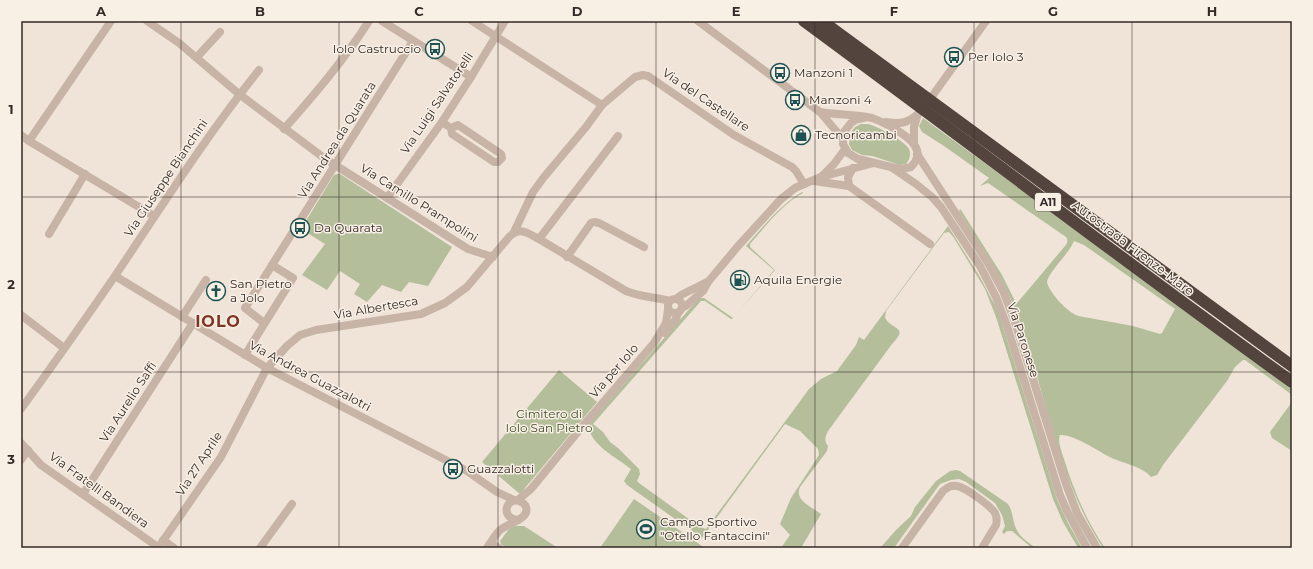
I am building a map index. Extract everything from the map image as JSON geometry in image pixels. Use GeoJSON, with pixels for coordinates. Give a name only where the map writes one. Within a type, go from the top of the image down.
{"type":"FeatureCollection","features":[{"type":"Feature","properties":{"kind":"highway","name":"Autostrada Firenze-Mare"},"geometry":{"type":"LineString","coordinates":[[804,21],[1226,335],[1292,382]]}},
{"type":"Feature","properties":{"kind":"highway","name":"Autostrada Firenze-Mare"},"geometry":{"type":"LineString","coordinates":[[822,21],[1292,366]]}},
{"type":"Feature","properties":{"kind":"street"},"geometry":{"type":"LineString","coordinates":[[29,141],[110,21]]}},
{"type":"Feature","properties":{"kind":"street","name":"Via Camillo Prampolini"},"geometry":{"type":"LineString","coordinates":[[147,21],[179,42],[239,94],[335,165],[468,249],[493,257]]}},
{"type":"Feature","properties":{"kind":"street"},"geometry":{"type":"LineString","coordinates":[[284,128],[319,89],[350,49],[369,21]]}},
{"type":"Feature","properties":{"kind":"street"},"geometry":{"type":"LineString","coordinates":[[382,21],[471,77]]}},
{"type":"Feature","properties":{"kind":"street"},"geometry":{"type":"LineString","coordinates":[[472,21],[496,35],[602,105]]}},
{"type":"Feature","properties":{"kind":"street","name":"Via Luigi Salvatorelli"},"geometry":{"type":"LineString","coordinates":[[388,198],[442,122],[505,21]]}},
{"type":"Feature","properties":{"kind":"street"},"geometry":{"type":"LineString","coordinates":[[698,21],[820,112],[843,139]]}},
{"type":"Feature","properties":{"kind":"street"},"geometry":{"type":"LineString","coordinates":[[933,95],[986,21]]}},
{"type":"Feature","properties":{"kind":"street"},"geometry":{"type":"LineString","coordinates":[[197,57],[220,32]]}},
{"type":"Feature","properties":{"kind":"street","name":"Via Andrea da Quarata"},"geometry":{"type":"LineString","coordinates":[[264,323],[245,308],[414,41]]}},
{"type":"Feature","properties":{"kind":"street","name":"Via Giuseppe Bianchini"},"geometry":{"type":"LineString","coordinates":[[21,409],[114,276],[188,166],[239,94],[258,70]]}},
{"type":"Feature","properties":{"kind":"street","name":"Via del Castellare"},"geometry":{"type":"LineString","coordinates":[[514,232],[534,192],[544,177],[586,127],[602,105],[635,77],[643,75],[648,76],[734,135],[796,171],[806,183]]}},
{"type":"Feature","properties":{"kind":"street"},"geometry":{"type":"LineString","coordinates":[[820,112],[855,115],[882,122],[898,124],[907,122],[918,114],[914,128],[914,143]]}},
{"type":"Feature","properties":{"kind":"street"},"geometry":{"type":"LineString","coordinates":[[867,117],[855,120],[844,132],[843,144],[845,149],[852,157],[902,169],[911,167],[917,154]]}},
{"type":"Feature","properties":{"kind":"street"},"geometry":{"type":"LineString","coordinates":[[442,122],[451,128],[452,134],[494,162],[498,162],[502,158],[501,154],[458,125],[451,128]]}},
{"type":"Feature","properties":{"kind":"street"},"geometry":{"type":"LineString","coordinates":[[882,122],[901,133],[914,143]]}},
{"type":"Feature","properties":{"kind":"street"},"geometry":{"type":"LineString","coordinates":[[21,135],[154,216]]}},
{"type":"Feature","properties":{"kind":"street"},"geometry":{"type":"LineString","coordinates":[[539,239],[618,136]]}},
{"type":"Feature","properties":{"kind":"street"},"geometry":{"type":"LineString","coordinates":[[472,148],[478,139]]}},
{"type":"Feature","properties":{"kind":"street","name":"Via Paronese"},"geometry":{"type":"LineString","coordinates":[[914,143],[917,154],[988,264],[1003,291],[1014,319],[1066,484],[1077,512],[1097,548]]}},
{"type":"Feature","properties":{"kind":"street","name":"Via per Iolo"},"geometry":{"type":"LineString","coordinates":[[821,177],[834,164],[845,149]]}},
{"type":"Feature","properties":{"kind":"street","name":"Via per Iolo"},"geometry":{"type":"LineString","coordinates":[[516,500],[531,489],[654,343],[666,332],[676,319],[680,310],[703,291],[708,282],[739,245],[781,199],[794,188],[821,177],[874,163]]}},
{"type":"Feature","properties":{"kind":"street","name":"Via Paronese"},"geometry":{"type":"LineString","coordinates":[[891,167],[916,184],[932,197],[941,207],[980,266],[993,291],[1008,326],[1060,494],[1068,513],[1087,548]]}},
{"type":"Feature","properties":{"kind":"street"},"geometry":{"type":"LineString","coordinates":[[849,186],[848,177],[853,168]]}},
{"type":"Feature","properties":{"kind":"street"},"geometry":{"type":"LineString","coordinates":[[48,234],[85,174]]}},
{"type":"Feature","properties":{"kind":"street"},"geometry":{"type":"LineString","coordinates":[[806,183],[814,181],[849,186],[930,244]]}},
{"type":"Feature","properties":{"kind":"street"},"geometry":{"type":"LineString","coordinates":[[567,257],[591,223],[594,222],[599,223],[644,247]]}},
{"type":"Feature","properties":{"kind":"street"},"geometry":{"type":"LineString","coordinates":[[514,232],[524,232],[539,239],[626,291],[636,295],[673,300],[681,303],[680,310],[673,313],[668,309],[668,304],[673,300]]}},
{"type":"Feature","properties":{"kind":"street","name":"Via Albertesca"},"geometry":{"type":"LineString","coordinates":[[267,368],[287,346],[300,335],[316,330],[421,314],[444,303],[466,287],[514,232]]}},
{"type":"Feature","properties":{"kind":"street"},"geometry":{"type":"LineString","coordinates":[[245,355],[293,278],[272,265]]}},
{"type":"Feature","properties":{"kind":"street","name":"Via Andrea Guazzalotri"},"geometry":{"type":"LineString","coordinates":[[114,276],[267,368],[467,471],[498,492],[516,500]]}},
{"type":"Feature","properties":{"kind":"street"},"geometry":{"type":"LineString","coordinates":[[182,317],[206,280]]}},
{"type":"Feature","properties":{"kind":"street","name":"Via per Iolo"},"geometry":{"type":"LineString","coordinates":[[673,300],[708,282]]}},
{"type":"Feature","properties":{"kind":"street","name":"Via per Iolo"},"geometry":{"type":"LineString","coordinates":[[654,343],[666,323],[668,309]]}},
{"type":"Feature","properties":{"kind":"street"},"geometry":{"type":"LineString","coordinates":[[21,314],[64,348]]}},
{"type":"Feature","properties":{"kind":"street","name":"Via Aurelio Saffi"},"geometry":{"type":"LineString","coordinates":[[83,494],[193,323]]}},
{"type":"Feature","properties":{"kind":"street","name":"Via 27 Aprile"},"geometry":{"type":"LineString","coordinates":[[158,548],[221,457],[267,368]]}},
{"type":"Feature","properties":{"kind":"street","name":"Via Fratelli Bandiera"},"geometry":{"type":"LineString","coordinates":[[21,443],[41,465],[158,548]]}},
{"type":"Feature","properties":{"kind":"street"},"geometry":{"type":"LineString","coordinates":[[21,460],[28,450]]}},
{"type":"Feature","properties":{"kind":"street"},"geometry":{"type":"LineString","coordinates":[[902,548],[943,491],[948,487],[955,486],[962,487],[995,512],[996,525],[982,548]]}},
{"type":"Feature","properties":{"kind":"street","name":"Via per Iolo"},"geometry":{"type":"LineString","coordinates":[[525,506],[531,489]]}},
{"type":"Feature","properties":{"kind":"street"},"geometry":{"type":"LineString","coordinates":[[498,492],[510,518],[517,520]]}},
{"type":"Feature","properties":{"kind":"street"},"geometry":{"type":"LineString","coordinates":[[499,548],[489,545],[500,531],[517,520],[523,518],[526,509],[521,501],[516,500],[509,504],[500,531]]}},
{"type":"Feature","properties":{"kind":"street"},"geometry":{"type":"LineString","coordinates":[[260,548],[292,504]]}},
{"type":"Feature","properties":{"kind":"street"},"geometry":{"type":"LineString","coordinates":[[163,540],[174,548]]}},
{"type":"Feature","properties":{"kind":"green space"},"geometry":{"type":"Polygon","coordinates":[[[923,118],[1292,388],[1292,395],[1243,360],[1235,367],[1227,381],[1157,475],[1151,477],[1139,468],[1114,459],[1073,437],[1060,435],[1060,447],[1076,494],[1086,516],[1105,548],[1103,548],[1087,521],[1063,464],[1027,344],[1011,300],[991,261],[959,211],[960,209],[1002,275],[1016,303],[1065,246],[1067,239],[988,183],[980,186],[989,178],[922,132],[919,126],[923,118]],[[1074,241],[1047,282],[1051,291],[1058,300],[1070,312],[1077,316],[1133,326],[1160,334],[1162,333],[1175,309],[1084,245],[1074,241]]]}},
{"type":"Feature","properties":{"kind":"green space"},"geometry":{"type":"Polygon","coordinates":[[[861,124],[868,124],[878,128],[902,142],[909,149],[910,155],[906,164],[900,165],[872,156],[862,155],[852,150],[849,144],[851,132],[855,127],[861,124]]]}},
{"type":"Feature","properties":{"kind":"green space"},"geometry":{"type":"Polygon","coordinates":[[[340,174],[452,247],[428,286],[409,282],[401,292],[382,285],[367,302],[354,294],[360,284],[340,271],[327,290],[302,275],[325,244],[301,229],[334,175],[340,174]]]}},
{"type":"Feature","properties":{"kind":"green space"},"geometry":{"type":"Polygon","coordinates":[[[802,192],[803,193],[781,210],[768,223],[750,244],[750,247],[775,270],[737,313],[774,270],[746,246],[786,203],[802,192]]]}},
{"type":"Feature","properties":{"kind":"green space"},"geometry":{"type":"Polygon","coordinates":[[[948,226],[980,277],[998,311],[1057,499],[1082,548],[1078,548],[1063,522],[1053,499],[996,317],[985,289],[949,232],[944,233],[886,311],[885,318],[898,329],[899,334],[828,431],[825,439],[828,446],[827,451],[800,487],[799,496],[802,500],[821,514],[801,548],[781,548],[790,535],[780,524],[791,498],[819,455],[818,449],[800,431],[785,424],[702,538],[627,485],[624,481],[631,469],[598,444],[593,438],[589,424],[699,298],[704,298],[733,318],[731,319],[705,301],[701,301],[593,424],[603,432],[610,442],[639,469],[640,474],[637,481],[639,483],[700,527],[706,529],[809,389],[821,379],[837,371],[856,345],[859,337],[864,340],[948,226]]]}},
{"type":"Feature","properties":{"kind":"green space","name":"Cimitero di Iolo San Pietro"},"geometry":{"type":"Polygon","coordinates":[[[559,370],[597,402],[520,494],[482,462],[559,370]]]}},
{"type":"Feature","properties":{"kind":"green space"},"geometry":{"type":"Polygon","coordinates":[[[1292,402],[1292,451],[1272,438],[1270,432],[1292,402]]]}},
{"type":"Feature","properties":{"kind":"green space"},"geometry":{"type":"Polygon","coordinates":[[[950,471],[960,471],[1008,504],[1019,534],[1035,548],[1032,548],[1012,531],[1007,531],[1004,534],[1002,532],[1005,526],[1002,515],[995,503],[966,482],[959,479],[940,484],[894,548],[880,548],[911,516],[915,507],[936,481],[950,471]]]}},
{"type":"Feature","properties":{"kind":"green space"},"geometry":{"type":"Polygon","coordinates":[[[634,499],[705,548],[600,548],[634,499]]]}},
{"type":"Feature","properties":{"kind":"green space"},"geometry":{"type":"Polygon","coordinates":[[[515,526],[524,526],[558,548],[506,548],[500,541],[509,529],[515,526]]]}},
{"type":"Feature","properties":{"kind":"place","name":"Iolo Castruccio"},"geometry":{"type":"Point","coordinates":[435,49]}},
{"type":"Feature","properties":{"kind":"place","name":"Per Iolo 3"},"geometry":{"type":"Point","coordinates":[954,57]}},
{"type":"Feature","properties":{"kind":"place","name":"Manzoni 1"},"geometry":{"type":"Point","coordinates":[780,73]}},
{"type":"Feature","properties":{"kind":"place","name":"Manzoni 4"},"geometry":{"type":"Point","coordinates":[795,100]}},
{"type":"Feature","properties":{"kind":"place","name":"Tecnoricambi"},"geometry":{"type":"Point","coordinates":[801,135]}},
{"type":"Feature","properties":{"kind":"place","name":"Da Quarata"},"geometry":{"type":"Point","coordinates":[300,228]}},
{"type":"Feature","properties":{"kind":"place","name":"Aquila Energie"},"geometry":{"type":"Point","coordinates":[740,280]}},
{"type":"Feature","properties":{"kind":"place","name":"San Pietro a Jolo"},"geometry":{"type":"Point","coordinates":[216,291]}},
{"type":"Feature","properties":{"kind":"place","name":"Guazzalotti"},"geometry":{"type":"Point","coordinates":[453,469]}},
{"type":"Feature","properties":{"kind":"place","name":"Campo Sportivo \"Otello Fantaccini\""},"geometry":{"type":"Point","coordinates":[646,529]}},
{"type":"Feature","properties":{"kind":"district","name":"IOLO"},"geometry":{"type":"Point","coordinates":[218,321]}}]}
